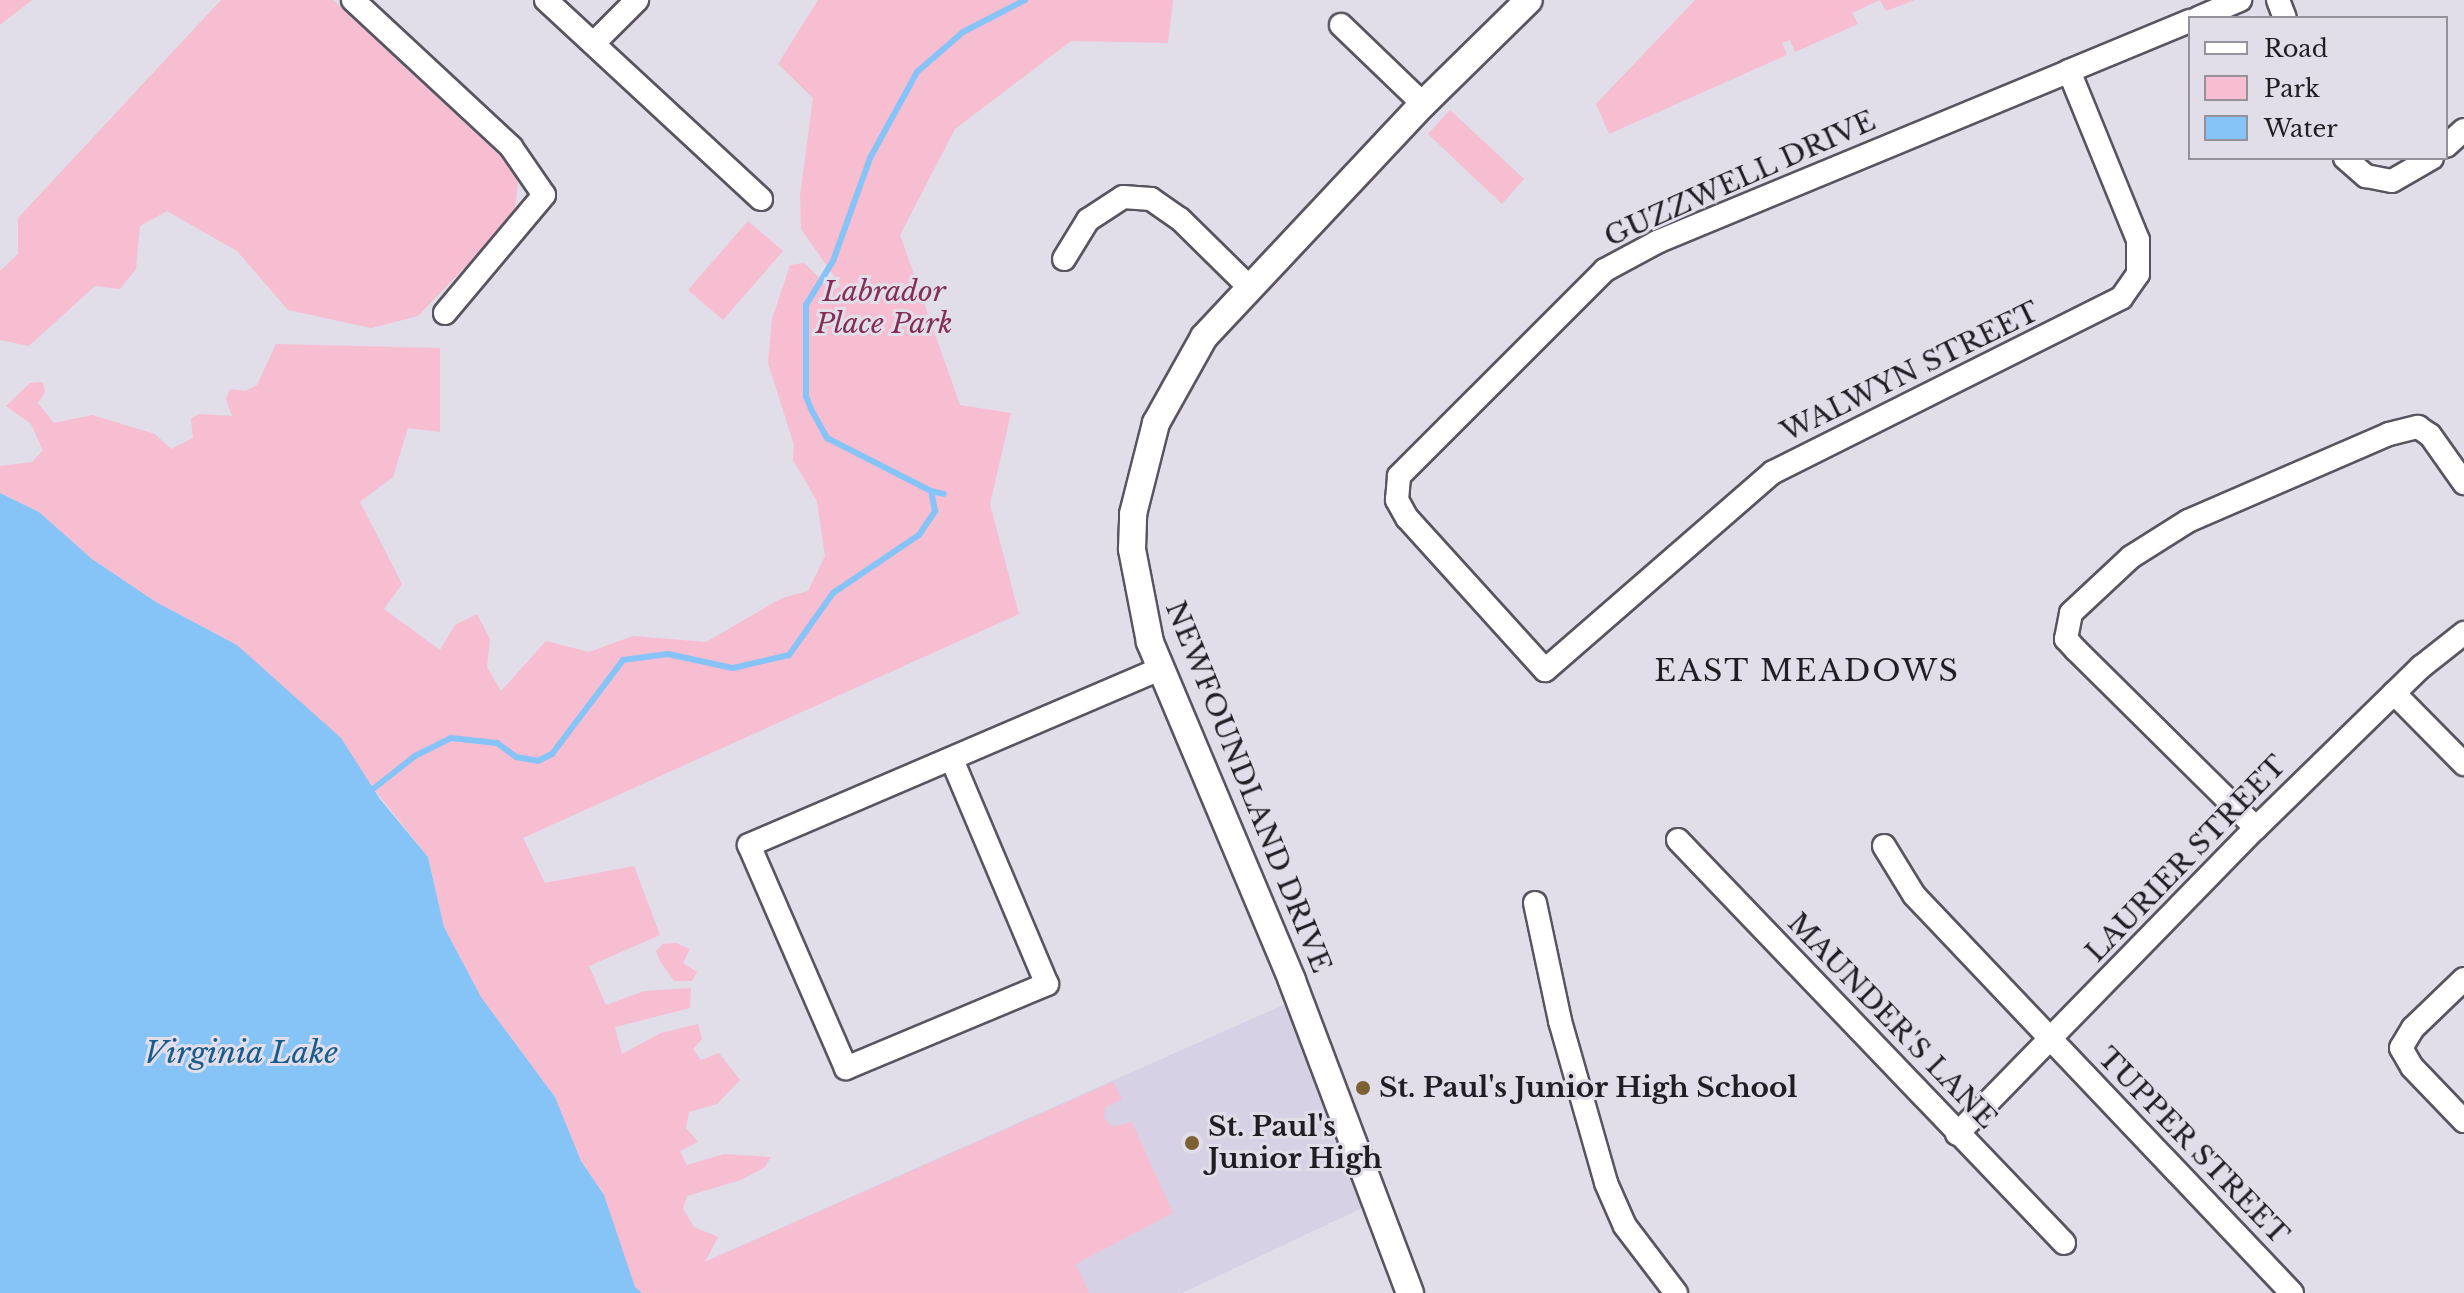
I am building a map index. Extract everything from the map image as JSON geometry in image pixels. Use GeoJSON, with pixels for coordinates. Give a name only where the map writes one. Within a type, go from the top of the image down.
{"type":"FeatureCollection","features":[{"type":"Feature","properties":{"kind":"street"},"geometry":{"type":"LineString","coordinates":[[353,0],[511,147],[544,195],[445,313]]}},
{"type":"Feature","properties":{"kind":"street"},"geometry":{"type":"LineString","coordinates":[[546,0],[761,199]]}},
{"type":"Feature","properties":{"kind":"street"},"geometry":{"type":"LineString","coordinates":[[594,43],[637,0]]}},
{"type":"Feature","properties":{"kind":"street","name":"NEWFOUNDLAND DRIVE"},"geometry":{"type":"LineString","coordinates":[[1410,1293],[1292,980],[1160,669],[1139,601],[1132,549],[1143,467],[1156,423],[1184,367],[1248,286],[1423,104],[1529,0]]}},
{"type":"Feature","properties":{"kind":"street"},"geometry":{"type":"LineString","coordinates":[[2203,16],[2240,0]]}},
{"type":"Feature","properties":{"kind":"street","name":"GUZZWELL DRIVE"},"geometry":{"type":"LineString","coordinates":[[1545,670],[1419,534],[1397,500],[1399,476],[1415,458],[1605,270],[1657,242],[2188,22]]}},
{"type":"Feature","properties":{"kind":"street"},"geometry":{"type":"LineString","coordinates":[[1341,25],[1423,104]]}},
{"type":"Feature","properties":{"kind":"street","name":"WALWYN STREET"},"geometry":{"type":"LineString","coordinates":[[1545,670],[1773,472],[2058,333],[2121,298],[2133,285],[2138,240],[2069,71]]}},
{"type":"Feature","properties":{"kind":"street"},"geometry":{"type":"LineString","coordinates":[[2448,144],[2464,130]]}},
{"type":"Feature","properties":{"kind":"street"},"geometry":{"type":"LineString","coordinates":[[2347,160],[2366,176],[2392,181],[2429,160]]}},
{"type":"Feature","properties":{"kind":"street"},"geometry":{"type":"LineString","coordinates":[[1064,259],[1088,220],[1099,212],[1123,197],[1151,199],[1180,219],[1248,286]]}},
{"type":"Feature","properties":{"kind":"street"},"geometry":{"type":"LineString","coordinates":[[2256,828],[2066,639],[2071,613],[2131,557],[2188,521],[2389,434],[2418,427],[2430,435],[2464,483]]}},
{"type":"Feature","properties":{"kind":"street","name":"LAURIER STREET"},"geometry":{"type":"LineString","coordinates":[[1957,1134],[2256,828],[2394,693],[2464,633]]}},
{"type":"Feature","properties":{"kind":"street"},"geometry":{"type":"LineString","coordinates":[[953,762],[1047,984],[846,1068],[749,845],[953,762],[1160,669]]}},
{"type":"Feature","properties":{"kind":"street"},"geometry":{"type":"LineString","coordinates":[[2394,693],[2464,764]]}},
{"type":"Feature","properties":{"kind":"street","name":"MAUNDER'S LANE"},"geometry":{"type":"LineString","coordinates":[[1678,840],[2064,1243]]}},
{"type":"Feature","properties":{"kind":"street","name":"TUPPER STREET"},"geometry":{"type":"LineString","coordinates":[[1884,846],[1914,895],[2292,1293]]}},
{"type":"Feature","properties":{"kind":"street"},"geometry":{"type":"LineString","coordinates":[[1535,903],[1560,1021],[1606,1183],[1625,1226],[1676,1293]]}},
{"type":"Feature","properties":{"kind":"street"},"geometry":{"type":"LineString","coordinates":[[2464,979],[2413,1028],[2401,1048],[2412,1067],[2464,1121]]}},
{"type":"Feature","properties":{"kind":"shaded area"},"geometry":{"type":"Polygon","coordinates":[[[1299,998],[1375,1202],[1182,1293],[727,1293],[704,1262],[1299,998]]]}},
{"type":"Feature","properties":{"kind":"green space"},"geometry":{"type":"Polygon","coordinates":[[[0,0],[32,0],[0,25],[0,0]]]}},
{"type":"Feature","properties":{"kind":"green space"},"geometry":{"type":"Polygon","coordinates":[[[221,0],[333,0],[511,166],[518,182],[514,216],[418,316],[371,328],[288,310],[237,251],[167,211],[140,226],[136,269],[120,289],[95,286],[29,346],[0,340],[0,271],[18,254],[18,218],[221,0]]]}},
{"type":"Feature","properties":{"kind":"green space","name":"Labrador Place Park"},"geometry":{"type":"Polygon","coordinates":[[[818,0],[1173,0],[1168,43],[1071,41],[955,129],[900,235],[960,405],[1011,413],[990,504],[1019,614],[523,838],[545,883],[634,866],[660,935],[589,966],[606,1005],[644,991],[691,988],[690,1008],[615,1027],[622,1054],[661,1033],[698,1024],[702,1039],[693,1049],[701,1060],[719,1053],[740,1080],[717,1104],[689,1112],[686,1128],[698,1142],[680,1151],[687,1165],[724,1154],[771,1157],[765,1167],[741,1180],[687,1196],[683,1209],[694,1227],[718,1237],[705,1262],[1113,1082],[1122,1099],[1105,1108],[1104,1118],[1113,1127],[1132,1122],[1173,1213],[1076,1264],[1089,1293],[596,1293],[604,1195],[581,1161],[555,1097],[481,997],[444,927],[428,857],[362,774],[237,645],[156,602],[92,559],[39,512],[0,493],[0,466],[32,462],[43,450],[31,424],[6,406],[30,383],[43,382],[45,392],[38,403],[54,423],[92,415],[155,434],[171,449],[193,438],[191,419],[199,414],[232,416],[226,399],[230,389],[245,391],[257,385],[276,344],[440,348],[440,432],[408,428],[393,477],[360,502],[402,584],[384,609],[440,650],[455,625],[477,614],[490,639],[487,667],[501,691],[546,641],[589,652],[633,636],[706,642],[782,598],[808,591],[825,556],[817,501],[793,460],[794,445],[768,363],[772,319],[790,265],[804,263],[832,290],[841,286],[801,229],[800,196],[813,98],[778,64],[818,0]]]}},
{"type":"Feature","properties":{"kind":"green space"},"geometry":{"type":"Polygon","coordinates":[[[1695,0],[1880,0],[1852,13],[1858,24],[1795,52],[1790,40],[1782,43],[1787,55],[1609,134],[1596,104],[1695,0]]]}},
{"type":"Feature","properties":{"kind":"green space"},"geometry":{"type":"Polygon","coordinates":[[[1880,0],[1915,0],[1886,11],[1880,0]]]}},
{"type":"Feature","properties":{"kind":"green space"},"geometry":{"type":"Polygon","coordinates":[[[1450,110],[1524,179],[1502,204],[1428,134],[1450,110]]]}},
{"type":"Feature","properties":{"kind":"green space"},"geometry":{"type":"Polygon","coordinates":[[[748,221],[783,251],[723,320],[688,290],[748,221]]]}},
{"type":"Feature","properties":{"kind":"green space"},"geometry":{"type":"Polygon","coordinates":[[[676,943],[690,949],[683,963],[697,972],[692,981],[674,981],[660,961],[656,951],[663,944],[676,943]]]}},
{"type":"Feature","properties":{"kind":"water","name":"Virginia Lake"},"geometry":{"type":"Polygon","coordinates":[[[0,493],[39,512],[92,559],[156,602],[237,645],[341,738],[380,799],[428,857],[444,927],[481,997],[555,1097],[581,1161],[604,1195],[635,1287],[642,1293],[0,1293],[0,493]]]}},
{"type":"Feature","properties":{"kind":"waterway"},"geometry":{"type":"LineString","coordinates":[[373,789],[415,756],[451,738],[497,743],[516,757],[538,761],[552,754],[623,660],[668,654],[733,668],[789,655],[833,593],[919,535],[935,511],[931,491],[827,438],[811,409],[806,396],[806,305],[833,261],[870,158],[917,72],[963,32],[1025,0]]}},
{"type":"Feature","properties":{"kind":"waterway"},"geometry":{"type":"LineString","coordinates":[[931,491],[944,494]]}},
{"type":"Feature","properties":{"kind":"place","name":"St. Paul's Junior High School"},"geometry":{"type":"Point","coordinates":[1363,1088]}},
{"type":"Feature","properties":{"kind":"place","name":"St. Paul's Junior High"},"geometry":{"type":"Point","coordinates":[1192,1143]}},
{"type":"Feature","properties":{"kind":"district","name":"EAST MEADOWS"},"geometry":{"type":"Point","coordinates":[1807,671]}}]}
